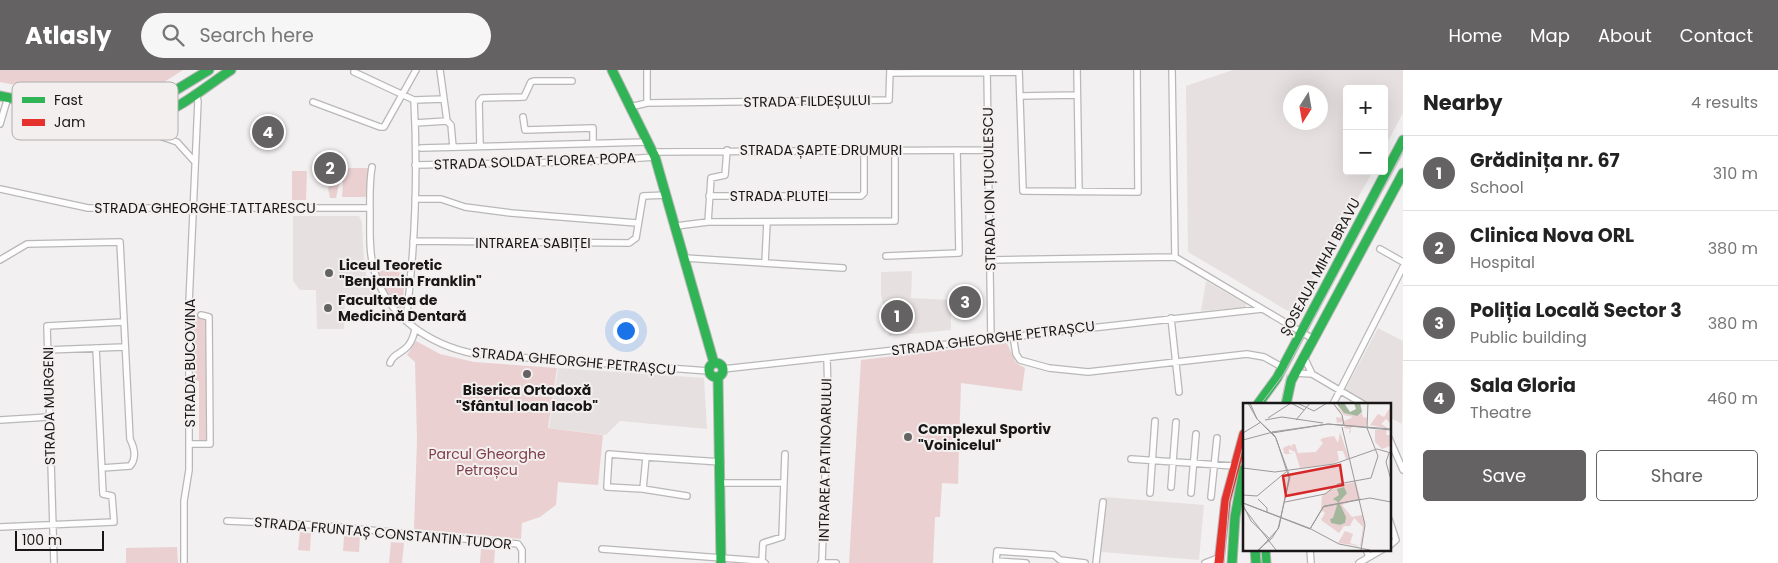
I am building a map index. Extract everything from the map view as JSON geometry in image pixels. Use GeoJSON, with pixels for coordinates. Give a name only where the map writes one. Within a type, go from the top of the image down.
{"type":"FeatureCollection","features":[{"type":"Feature","properties":{"kind":"main road"},"geometry":{"type":"LineString","coordinates":[[178,89],[209,70]]}},
{"type":"Feature","properties":{"kind":"main road"},"geometry":{"type":"LineString","coordinates":[[178,103],[231,70]]}},
{"type":"Feature","properties":{"kind":"main road"},"geometry":{"type":"LineString","coordinates":[[612,70],[654,154],[685,258],[712,367],[719,364],[721,560]]}},
{"type":"Feature","properties":{"kind":"main road","name":"ȘOSEAUA MIHAI BRAVU"},"geometry":{"type":"LineString","coordinates":[[1259,403],[1276,378],[1403,140]]}},
{"type":"Feature","properties":{"kind":"main road","name":"ȘOSEAUA MIHAI BRAVU"},"geometry":{"type":"LineString","coordinates":[[1286,403],[1293,377],[1403,173]]}},
{"type":"Feature","properties":{"kind":"main road"},"geometry":{"type":"LineString","coordinates":[[1280,403],[1293,377]]}},
{"type":"Feature","properties":{"kind":"main road"},"geometry":{"type":"LineString","coordinates":[[1265,403],[1276,378]]}},
{"type":"Feature","properties":{"kind":"main road"},"geometry":{"type":"LineString","coordinates":[[1219,561],[1226,500],[1243,437]]}},
{"type":"Feature","properties":{"kind":"main road"},"geometry":{"type":"LineString","coordinates":[[1232,563],[1235,517],[1243,474]]}},
{"type":"Feature","properties":{"kind":"main road"},"geometry":{"type":"LineString","coordinates":[[1255,550],[1256,563]]}},
{"type":"Feature","properties":{"kind":"main road"},"geometry":{"type":"LineString","coordinates":[[1265,550],[1266,563]]}},
{"type":"Feature","properties":{"kind":"street"},"geometry":{"type":"LineString","coordinates":[[314,102],[384,127],[416,70]]}},
{"type":"Feature","properties":{"kind":"street"},"geometry":{"type":"LineString","coordinates":[[440,70],[447,121],[450,125],[453,147]]}},
{"type":"Feature","properties":{"kind":"street"},"geometry":{"type":"LineString","coordinates":[[647,70],[647,103]]}},
{"type":"Feature","properties":{"kind":"street"},"geometry":{"type":"LineString","coordinates":[[1077,70],[1079,192]]}},
{"type":"Feature","properties":{"kind":"street"},"geometry":{"type":"LineString","coordinates":[[1019,71],[1023,191],[1138,192],[1137,70]]}},
{"type":"Feature","properties":{"kind":"street"},"geometry":{"type":"LineString","coordinates":[[1172,70],[1175,257]]}},
{"type":"Feature","properties":{"kind":"street","name":"STRADA ION ȚUCULESCU"},"geometry":{"type":"LineString","coordinates":[[987,71],[991,339]]}},
{"type":"Feature","properties":{"kind":"street","name":"STRADA FILDEȘULUI"},"geometry":{"type":"LineString","coordinates":[[630,107],[647,103],[889,100],[890,72],[1019,71]]}},
{"type":"Feature","properties":{"kind":"street"},"geometry":{"type":"LineString","coordinates":[[354,72],[414,100],[444,99]]}},
{"type":"Feature","properties":{"kind":"street"},"geometry":{"type":"LineString","coordinates":[[480,146],[479,102],[482,98],[524,97],[531,82],[534,81],[572,81]]}},
{"type":"Feature","properties":{"kind":"street","name":"STRADA BUCOVINA"},"geometry":{"type":"LineString","coordinates":[[184,563],[184,495],[189,481],[189,303],[198,101],[195,93]]}},
{"type":"Feature","properties":{"kind":"street"},"geometry":{"type":"LineString","coordinates":[[1020,96],[1077,95]]}},
{"type":"Feature","properties":{"kind":"street"},"geometry":{"type":"LineString","coordinates":[[0,124],[4,96]]}},
{"type":"Feature","properties":{"kind":"street"},"geometry":{"type":"LineString","coordinates":[[406,321],[415,199],[414,100]]}},
{"type":"Feature","properties":{"kind":"street"},"geometry":{"type":"LineString","coordinates":[[523,117],[525,130],[593,128],[593,142]]}},
{"type":"Feature","properties":{"kind":"street"},"geometry":{"type":"LineString","coordinates":[[415,123],[447,121]]}},
{"type":"Feature","properties":{"kind":"street"},"geometry":{"type":"LineString","coordinates":[[172,140],[177,142],[195,162]]}},
{"type":"Feature","properties":{"kind":"street"},"geometry":{"type":"LineString","coordinates":[[421,148],[648,142]]}},
{"type":"Feature","properties":{"kind":"street","name":"STRADA ȘAPTE DRUMURI"},"geometry":{"type":"LineString","coordinates":[[654,154],[727,150],[988,150]]}},
{"type":"Feature","properties":{"kind":"street","name":"STRADA PLUTEI"},"geometry":{"type":"LineString","coordinates":[[727,150],[726,174],[711,178],[709,196],[861,196],[864,193],[864,150]]}},
{"type":"Feature","properties":{"kind":"street"},"geometry":{"type":"LineString","coordinates":[[676,226],[708,222],[896,221],[895,150]]}},
{"type":"Feature","properties":{"kind":"street"},"geometry":{"type":"LineString","coordinates":[[886,256],[959,254],[957,150]]}},
{"type":"Feature","properties":{"kind":"street","name":"STRADA SOLDAT FLOREA POPA"},"geometry":{"type":"LineString","coordinates":[[416,165],[582,162],[654,154]]}},
{"type":"Feature","properties":{"kind":"street"},"geometry":{"type":"LineString","coordinates":[[370,208],[372,167]]}},
{"type":"Feature","properties":{"kind":"street","name":"STRADA GHEORGHE TATTARESCU"},"geometry":{"type":"LineString","coordinates":[[0,189],[88,208],[370,208]]}},
{"type":"Feature","properties":{"kind":"street"},"geometry":{"type":"LineString","coordinates":[[415,199],[441,198],[465,207],[638,223],[641,200],[644,195],[667,195]]}},
{"type":"Feature","properties":{"kind":"street"},"geometry":{"type":"LineString","coordinates":[[708,222],[709,196]]}},
{"type":"Feature","properties":{"kind":"street","name":"STRADA GHEORGHE PETRAȘCU"},"geometry":{"type":"LineString","coordinates":[[370,208],[370,246],[376,278],[387,299],[415,329],[442,345],[475,354],[712,367]]}},
{"type":"Feature","properties":{"kind":"street"},"geometry":{"type":"LineString","coordinates":[[765,263],[767,222]]}},
{"type":"Feature","properties":{"kind":"street","name":"INTRAREA SABIȚEI"},"geometry":{"type":"LineString","coordinates":[[413,241],[629,242],[636,238],[638,223]]}},
{"type":"Feature","properties":{"kind":"street"},"geometry":{"type":"LineString","coordinates":[[2,257],[27,244],[120,242],[124,347],[130,439],[133,446],[134,460],[131,466],[102,468]]}},
{"type":"Feature","properties":{"kind":"street"},"geometry":{"type":"LineString","coordinates":[[1380,249],[1403,262]]}},
{"type":"Feature","properties":{"kind":"street"},"geometry":{"type":"LineString","coordinates":[[990,260],[1175,257],[1314,339]]}},
{"type":"Feature","properties":{"kind":"street"},"geometry":{"type":"LineString","coordinates":[[685,258],[843,268]]}},
{"type":"Feature","properties":{"kind":"street"},"geometry":{"type":"LineString","coordinates":[[1334,403],[1403,267]]}},
{"type":"Feature","properties":{"kind":"street","name":"STRADA GHEORGHE PETRAȘCU"},"geometry":{"type":"LineString","coordinates":[[720,373],[1013,336],[1262,309]]}},
{"type":"Feature","properties":{"kind":"street"},"geometry":{"type":"LineString","coordinates":[[189,444],[210,444],[209,317],[201,315]]}},
{"type":"Feature","properties":{"kind":"street"},"geometry":{"type":"LineString","coordinates":[[1171,318],[1179,392]]}},
{"type":"Feature","properties":{"kind":"street","name":"STRADA MURGENI"},"geometry":{"type":"LineString","coordinates":[[54,563],[47,326],[123,322]]}},
{"type":"Feature","properties":{"kind":"street"},"geometry":{"type":"LineString","coordinates":[[390,363],[391,358],[409,347],[415,329]]}},
{"type":"Feature","properties":{"kind":"street"},"geometry":{"type":"LineString","coordinates":[[1013,336],[1016,354],[1020,360],[1078,372],[1247,354],[1264,357],[1282,367]]}},
{"type":"Feature","properties":{"kind":"street"},"geometry":{"type":"LineString","coordinates":[[48,350],[124,347]]}},
{"type":"Feature","properties":{"kind":"street"},"geometry":{"type":"LineString","coordinates":[[0,527],[114,522],[112,496],[103,494],[96,348]]}},
{"type":"Feature","properties":{"kind":"street"},"geometry":{"type":"LineString","coordinates":[[1304,357],[1312,374],[1361,403]]}},
{"type":"Feature","properties":{"kind":"street","name":"INTRAREA PATINOARULUI"},"geometry":{"type":"LineString","coordinates":[[822,562],[828,396],[827,358]]}},
{"type":"Feature","properties":{"kind":"street"},"geometry":{"type":"LineString","coordinates":[[1293,377],[1312,374]]}},
{"type":"Feature","properties":{"kind":"street"},"geometry":{"type":"LineString","coordinates":[[0,420],[49,418]]}},
{"type":"Feature","properties":{"kind":"street"},"geometry":{"type":"LineString","coordinates":[[1150,493],[1155,421]]}},
{"type":"Feature","properties":{"kind":"street"},"geometry":{"type":"LineString","coordinates":[[1171,487],[1176,422]]}},
{"type":"Feature","properties":{"kind":"street"},"geometry":{"type":"LineString","coordinates":[[1191,492],[1196,434]]}},
{"type":"Feature","properties":{"kind":"street"},"geometry":{"type":"LineString","coordinates":[[1211,497],[1217,438]]}},
{"type":"Feature","properties":{"kind":"street"},"geometry":{"type":"LineString","coordinates":[[1390,440],[1400,457],[1403,470]]}},
{"type":"Feature","properties":{"kind":"street"},"geometry":{"type":"LineString","coordinates":[[687,496],[643,489],[607,487],[609,454],[721,462]]}},
{"type":"Feature","properties":{"kind":"street"},"geometry":{"type":"LineString","coordinates":[[602,549],[763,562],[763,543],[782,536],[786,454]]}},
{"type":"Feature","properties":{"kind":"street"},"geometry":{"type":"LineString","coordinates":[[643,489],[646,457]]}},
{"type":"Feature","properties":{"kind":"street"},"geometry":{"type":"LineString","coordinates":[[1131,459],[1234,466]]}},
{"type":"Feature","properties":{"kind":"street"},"geometry":{"type":"LineString","coordinates":[[721,484],[784,483]]}},
{"type":"Feature","properties":{"kind":"street"},"geometry":{"type":"LineString","coordinates":[[1096,563],[1103,502]]}},
{"type":"Feature","properties":{"kind":"street","name":"STRADA FRUNTAȘ CONSTANTIN TUDOR"},"geometry":{"type":"LineString","coordinates":[[227,521],[316,525],[518,544],[522,550],[522,563]]}},
{"type":"Feature","properties":{"kind":"street"},"geometry":{"type":"LineString","coordinates":[[1390,522],[1396,540],[1390,545]]}},
{"type":"Feature","properties":{"kind":"street"},"geometry":{"type":"LineString","coordinates":[[1310,550],[1311,563]]}},
{"type":"Feature","properties":{"kind":"street"},"geometry":{"type":"LineString","coordinates":[[1366,550],[1369,557]]}},
{"type":"Feature","properties":{"kind":"street"},"geometry":{"type":"LineString","coordinates":[[1358,563],[1381,550]]}},
{"type":"Feature","properties":{"kind":"street"},"geometry":{"type":"LineString","coordinates":[[1026,563],[996,561],[996,551],[1054,556],[1058,561],[1085,563]]}},
{"type":"Feature","properties":{"kind":"street"},"geometry":{"type":"LineString","coordinates":[[1205,563],[1219,561]]}},
{"type":"Feature","properties":{"kind":"street"},"geometry":{"type":"LineString","coordinates":[[822,562],[836,563]]}},
{"type":"Feature","properties":{"kind":"shaded area"},"geometry":{"type":"Polygon","coordinates":[[[1233,70],[1403,70],[1403,113],[1388,141],[1388,85],[1343,85],[1343,175],[1371,175],[1293,314],[1188,252],[1186,86],[1233,70]]]}},
{"type":"Feature","properties":{"kind":"shaded area","name":"Liceul Teoretic \"Benjamin Franklin\""},"geometry":{"type":"Polygon","coordinates":[[[293,216],[359,216],[362,222],[364,264],[368,282],[380,302],[345,301],[344,329],[317,329],[316,290],[300,290],[293,281],[293,216]]]}},
{"type":"Feature","properties":{"kind":"shaded area"},"geometry":{"type":"Polygon","coordinates":[[[912,271],[911,298],[951,300],[951,330],[889,336],[881,294],[881,272],[912,271]]]}},
{"type":"Feature","properties":{"kind":"shaded area"},"geometry":{"type":"Polygon","coordinates":[[[1206,281],[1246,304],[1246,307],[1201,311],[1206,281]]]}},
{"type":"Feature","properties":{"kind":"shaded area"},"geometry":{"type":"Polygon","coordinates":[[[1378,328],[1403,341],[1402,424],[1390,418],[1390,403],[1364,403],[1345,390],[1378,328]]]}},
{"type":"Feature","properties":{"kind":"shaded area"},"geometry":{"type":"Polygon","coordinates":[[[558,368],[704,378],[707,429],[620,421],[606,435],[549,428],[558,368]]]}},
{"type":"Feature","properties":{"kind":"shaded area"},"geometry":{"type":"Polygon","coordinates":[[[1105,497],[1204,505],[1199,560],[1101,552],[1105,497]]]}},
{"type":"Feature","properties":{"kind":"green space"},"geometry":{"type":"Polygon","coordinates":[[[0,70],[183,70],[164,82],[12,82],[12,84],[0,82],[0,70]]]}},
{"type":"Feature","properties":{"kind":"green space"},"geometry":{"type":"Polygon","coordinates":[[[344,168],[369,168],[368,194],[365,197],[342,197],[343,182],[336,177],[344,176],[344,168]]]}},
{"type":"Feature","properties":{"kind":"green space"},"geometry":{"type":"Polygon","coordinates":[[[292,171],[307,171],[306,200],[292,200],[292,171]]]}},
{"type":"Feature","properties":{"kind":"green space"},"geometry":{"type":"Polygon","coordinates":[[[333,179],[339,184],[336,198],[330,198],[328,188],[333,179]]]}},
{"type":"Feature","properties":{"kind":"green space"},"geometry":{"type":"Polygon","coordinates":[[[378,270],[405,273],[402,312],[385,290],[378,270]]]}},
{"type":"Feature","properties":{"kind":"green space"},"geometry":{"type":"Polygon","coordinates":[[[195,318],[208,318],[208,442],[199,442],[199,381],[195,380],[193,323],[195,318]]]}},
{"type":"Feature","properties":{"kind":"green space","name":"Parcul Gheorghe Petrașcu"},"geometry":{"type":"Polygon","coordinates":[[[416,341],[440,354],[474,362],[557,368],[548,428],[603,435],[598,485],[558,482],[556,505],[540,517],[522,523],[521,539],[414,529],[417,439],[415,362],[407,355],[416,341]]]}},
{"type":"Feature","properties":{"kind":"green space","name":"Complexul Sportiv \"Voinicelul\""},"geometry":{"type":"Polygon","coordinates":[[[1007,343],[1016,363],[1025,368],[1022,391],[961,383],[958,484],[942,483],[940,517],[935,517],[933,563],[849,563],[861,360],[1007,343]]]}},
{"type":"Feature","properties":{"kind":"green space"},"geometry":{"type":"Polygon","coordinates":[[[300,532],[311,533],[310,551],[298,550],[300,532]]]}},
{"type":"Feature","properties":{"kind":"green space"},"geometry":{"type":"Polygon","coordinates":[[[344,536],[360,537],[359,552],[343,551],[344,536]]]}},
{"type":"Feature","properties":{"kind":"green space"},"geometry":{"type":"Polygon","coordinates":[[[391,542],[404,543],[402,563],[389,563],[391,542]]]}},
{"type":"Feature","properties":{"kind":"green space"},"geometry":{"type":"Polygon","coordinates":[[[177,547],[178,563],[126,563],[126,548],[177,547]]]}},
{"type":"Feature","properties":{"kind":"green space"},"geometry":{"type":"Polygon","coordinates":[[[481,549],[495,550],[494,563],[480,563],[481,549]]]}},
{"type":"Feature","properties":{"kind":"tram line"},"geometry":{"type":"LineString","coordinates":[[1262,403],[1283,375],[1403,153]]}},
{"type":"Feature","properties":{"kind":"tram line"},"geometry":{"type":"LineString","coordinates":[[1281,403],[1287,375]]}},
{"type":"Feature","properties":{"kind":"tram line"},"geometry":{"type":"LineString","coordinates":[[1224,563],[1229,501],[1243,446]]}},
{"type":"Feature","properties":{"kind":"tram line"},"geometry":{"type":"LineString","coordinates":[[1261,550],[1262,563]]}},
{"type":"Feature","properties":{"kind":"traffic: fast"},"geometry":{"type":"LineString","coordinates":[[178,89],[209,70]]}},
{"type":"Feature","properties":{"kind":"traffic: fast"},"geometry":{"type":"LineString","coordinates":[[178,106],[231,70]]}},
{"type":"Feature","properties":{"kind":"traffic: fast"},"geometry":{"type":"LineString","coordinates":[[612,70],[655,157],[714,363]]}},
{"type":"Feature","properties":{"kind":"traffic: fast"},"geometry":{"type":"LineString","coordinates":[[0,96],[12,99]]}},
{"type":"Feature","properties":{"kind":"traffic: fast"},"geometry":{"type":"LineString","coordinates":[[1259,403],[1277,378],[1403,140]]}},
{"type":"Feature","properties":{"kind":"traffic: fast"},"geometry":{"type":"LineString","coordinates":[[1286,403],[1291,381],[1403,173]]}},
{"type":"Feature","properties":{"kind":"traffic: fast"},"geometry":{"type":"LineString","coordinates":[[716,363],[721,365],[723,370],[721,375],[716,377],[711,375],[709,370],[711,365],[716,363]]}},
{"type":"Feature","properties":{"kind":"traffic: fast"},"geometry":{"type":"LineString","coordinates":[[718,377],[721,563]]}},
{"type":"Feature","properties":{"kind":"traffic: fast"},"geometry":{"type":"LineString","coordinates":[[1232,563],[1235,517],[1243,474]]}},
{"type":"Feature","properties":{"kind":"traffic: fast"},"geometry":{"type":"LineString","coordinates":[[1255,550],[1256,563]]}},
{"type":"Feature","properties":{"kind":"traffic: fast"},"geometry":{"type":"LineString","coordinates":[[1265,550],[1266,563]]}},
{"type":"Feature","properties":{"kind":"traffic: jam"},"geometry":{"type":"LineString","coordinates":[[1219,563],[1226,500],[1243,438]]}},
{"type":"Feature","properties":{"kind":"place","name":"Sala Gloria"},"geometry":{"type":"Point","coordinates":[268,132]}},
{"type":"Feature","properties":{"kind":"place","name":"Clinica Nova ORL"},"geometry":{"type":"Point","coordinates":[330,168]}},
{"type":"Feature","properties":{"kind":"place","name":"Liceul Teoretic \"Benjamin Franklin\""},"geometry":{"type":"Point","coordinates":[329,273]}},
{"type":"Feature","properties":{"kind":"place","name":"Poliția Locală Sector 3"},"geometry":{"type":"Point","coordinates":[965,302]}},
{"type":"Feature","properties":{"kind":"place","name":"Facultatea de Medicină Dentară"},"geometry":{"type":"Point","coordinates":[328,308]}},
{"type":"Feature","properties":{"kind":"place","name":"Grădinița nr. 67"},"geometry":{"type":"Point","coordinates":[897,316]}},
{"type":"Feature","properties":{"kind":"place","name":"Biserica Ortodoxă \"Sfântul Ioan Iacob\""},"geometry":{"type":"Point","coordinates":[527,374]}},
{"type":"Feature","properties":{"kind":"place","name":"Complexul Sportiv \"Voinicelul\""},"geometry":{"type":"Point","coordinates":[908,437]}}]}
